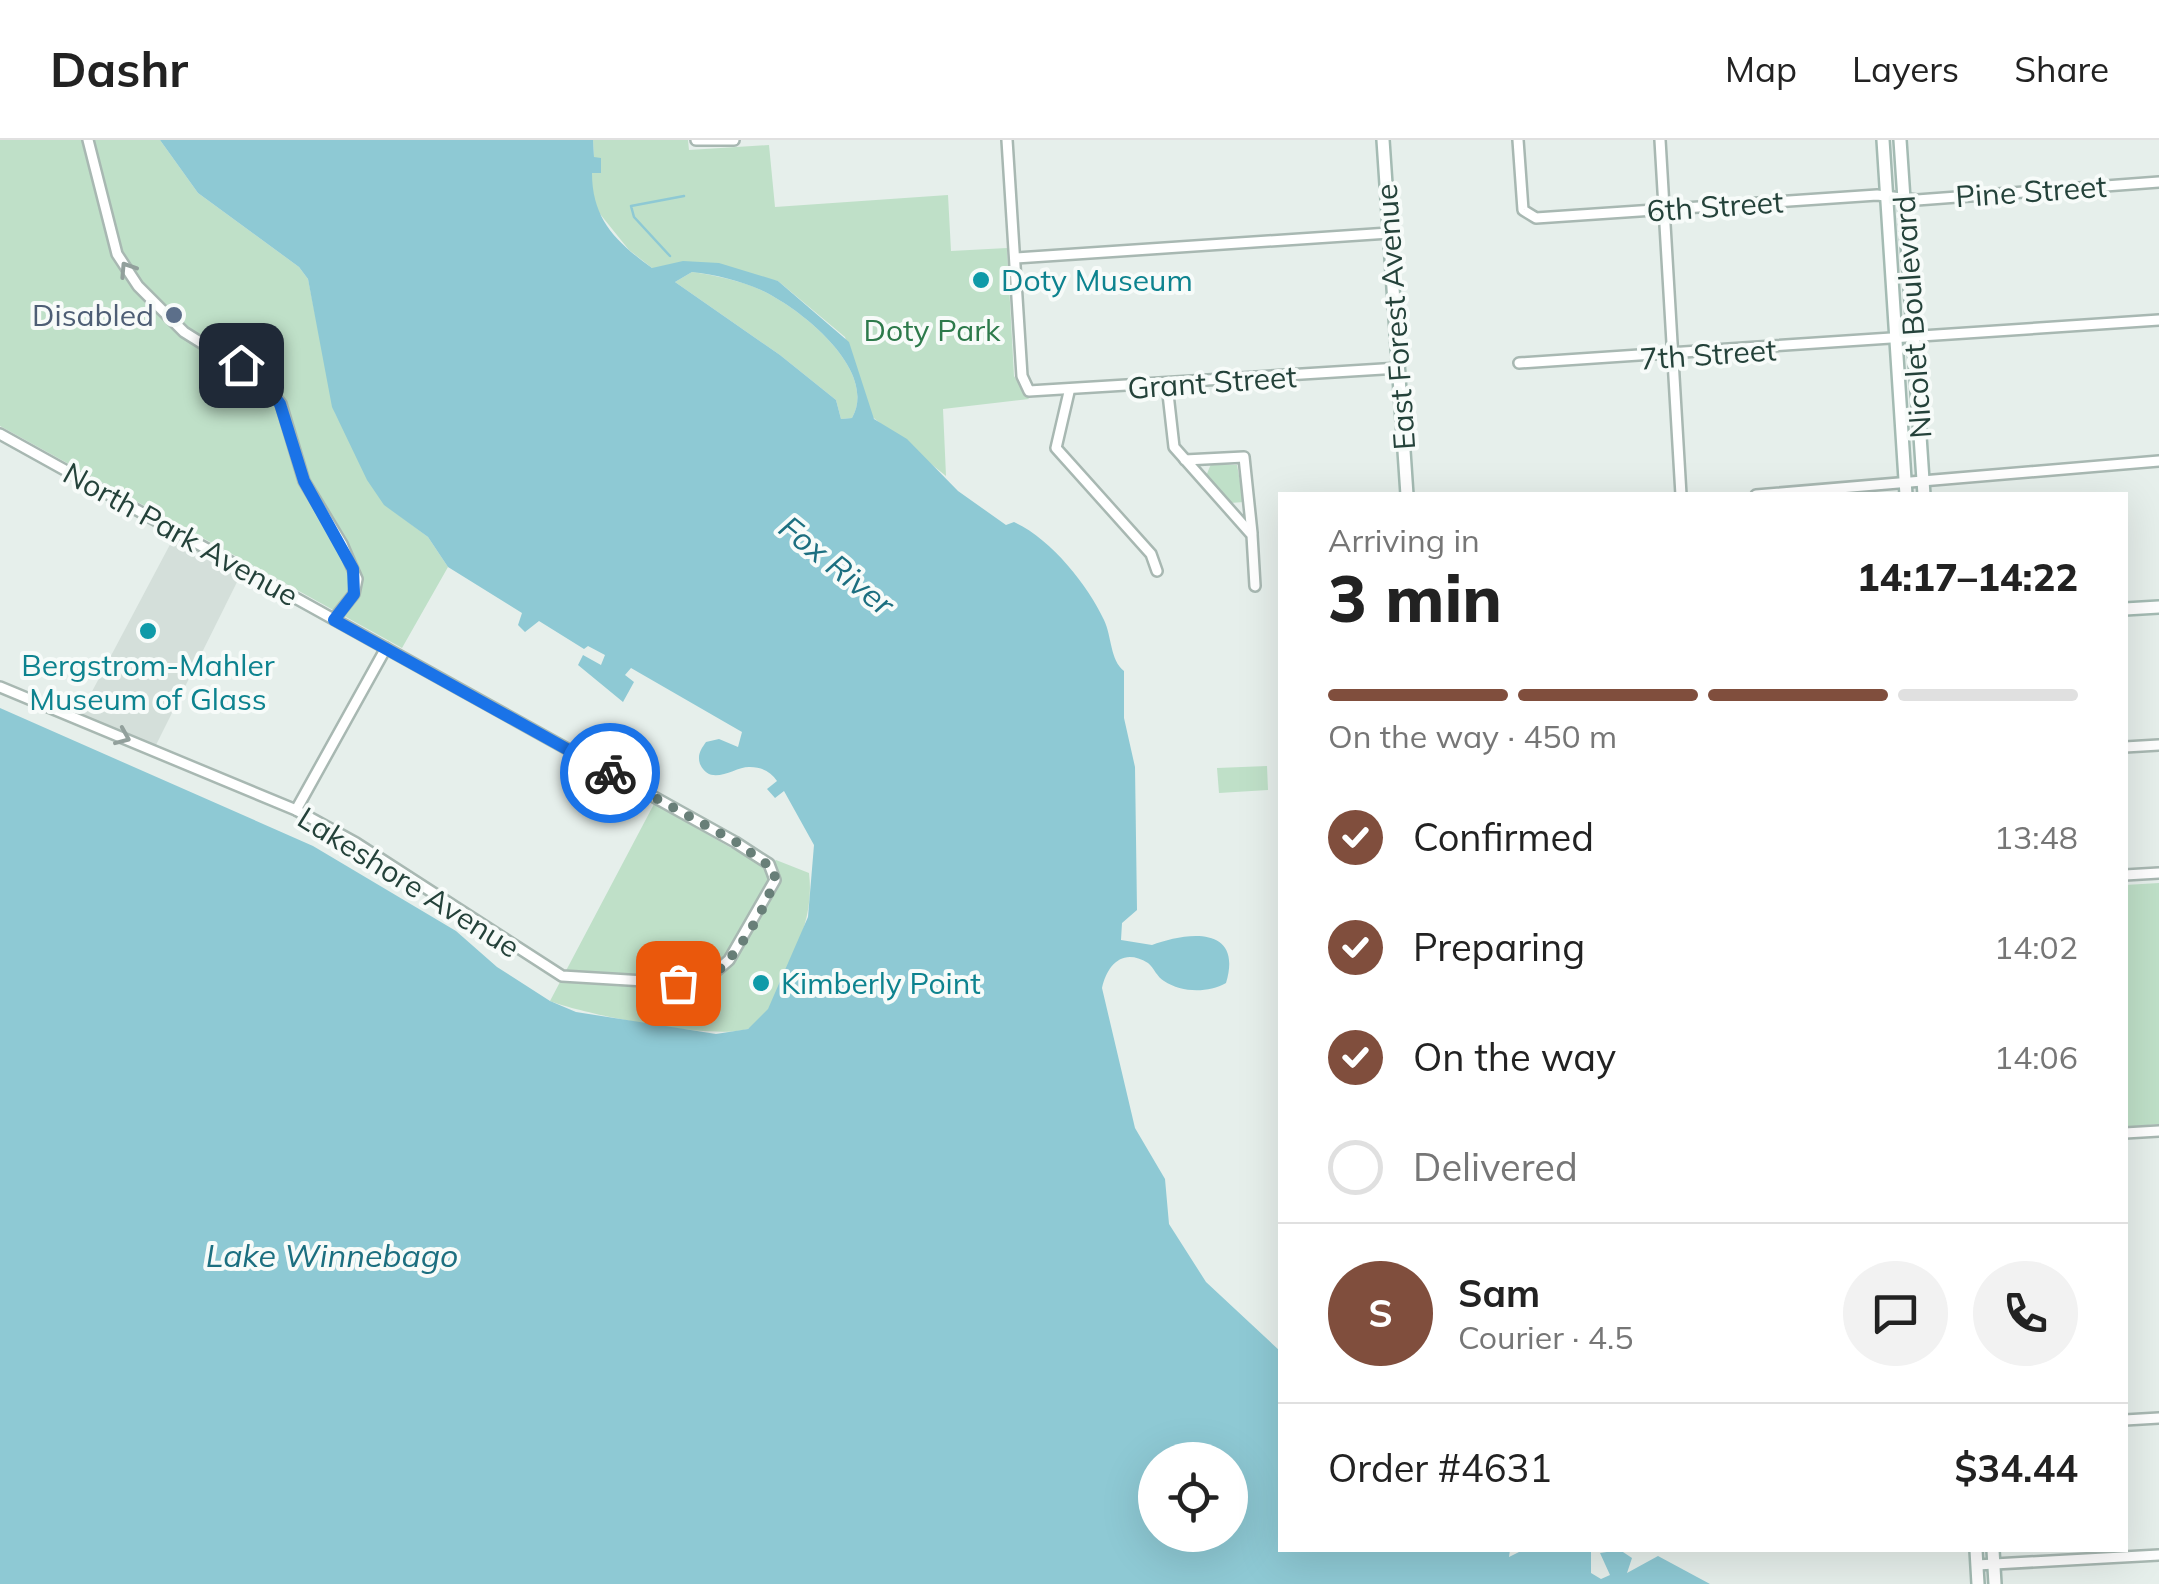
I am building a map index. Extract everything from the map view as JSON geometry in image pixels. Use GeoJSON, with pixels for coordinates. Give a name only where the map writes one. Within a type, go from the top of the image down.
{"type":"FeatureCollection","features":[{"type":"Feature","properties":{"kind":"street"},"geometry":{"type":"LineString","coordinates":[[88,140],[118,254],[138,286],[184,332],[264,382],[280,404],[304,481],[342,544],[357,580],[354,594],[334,620]]}},
{"type":"Feature","properties":{"kind":"street"},"geometry":{"type":"LineString","coordinates":[[696,140],[734,140]]}},
{"type":"Feature","properties":{"kind":"street"},"geometry":{"type":"LineString","coordinates":[[1007,140],[1015,258],[1389,233]]}},
{"type":"Feature","properties":{"kind":"street","name":"East Forest Avenue"},"geometry":{"type":"LineString","coordinates":[[1383,140],[1407,492]]}},
{"type":"Feature","properties":{"kind":"street","name":"6th Street"},"geometry":{"type":"LineString","coordinates":[[1518,140],[1522,205],[1527,215],[1904,197]]}},
{"type":"Feature","properties":{"kind":"street"},"geometry":{"type":"LineString","coordinates":[[1660,140],[1681,492]]}},
{"type":"Feature","properties":{"kind":"street","name":"Nicolet Boulevard"},"geometry":{"type":"LineString","coordinates":[[1883,140],[1906,489]]}},
{"type":"Feature","properties":{"kind":"street","name":"Nicolet Boulevard"},"geometry":{"type":"LineString","coordinates":[[1900,140],[1924,492]]}},
{"type":"Feature","properties":{"kind":"street","name":"Pine Street"},"geometry":{"type":"LineString","coordinates":[[1904,197],[1916,200],[2159,182]]}},
{"type":"Feature","properties":{"kind":"street","name":"Grant Street"},"geometry":{"type":"LineString","coordinates":[[1015,258],[1026,389],[1033,393],[1399,368]]}},
{"type":"Feature","properties":{"kind":"street","name":"7th Street"},"geometry":{"type":"LineString","coordinates":[[1519,364],[2159,320]]}},
{"type":"Feature","properties":{"kind":"street"},"geometry":{"type":"LineString","coordinates":[[1166,385],[1169,435],[1185,460],[1252,535]]}},
{"type":"Feature","properties":{"kind":"street"},"geometry":{"type":"LineString","coordinates":[[1069,392],[1056,448],[1151,554],[1157,571]]}},
{"type":"Feature","properties":{"kind":"street","name":"North Park Avenue"},"geometry":{"type":"LineString","coordinates":[[0,434],[736,842],[762,858],[775,873]]}},
{"type":"Feature","properties":{"kind":"street"},"geometry":{"type":"LineString","coordinates":[[1185,460],[1244,457],[1255,586]]}},
{"type":"Feature","properties":{"kind":"street"},"geometry":{"type":"LineString","coordinates":[[1831,492],[1906,489],[1922,480],[2159,462]]}},
{"type":"Feature","properties":{"kind":"street"},"geometry":{"type":"LineString","coordinates":[[2128,609],[2159,607]]}},
{"type":"Feature","properties":{"kind":"street"},"geometry":{"type":"LineString","coordinates":[[296,810],[386,648]]}},
{"type":"Feature","properties":{"kind":"street","name":"Lakeshore Avenue"},"geometry":{"type":"LineString","coordinates":[[0,686],[296,810],[371,852],[562,976],[678,983],[707,978],[735,950],[768,897],[775,873]]}},
{"type":"Feature","properties":{"kind":"street"},"geometry":{"type":"LineString","coordinates":[[2128,746],[2159,745]]}},
{"type":"Feature","properties":{"kind":"street"},"geometry":{"type":"LineString","coordinates":[[2128,875],[2159,873]]}},
{"type":"Feature","properties":{"kind":"street"},"geometry":{"type":"LineString","coordinates":[[2128,1134],[2159,1131]]}},
{"type":"Feature","properties":{"kind":"street"},"geometry":{"type":"LineString","coordinates":[[2128,1420],[2159,1418]]}},
{"type":"Feature","properties":{"kind":"street"},"geometry":{"type":"LineString","coordinates":[[1976,1552],[1978,1584]]}},
{"type":"Feature","properties":{"kind":"street"},"geometry":{"type":"LineString","coordinates":[[1993,1552],[1996,1584]]}},
{"type":"Feature","properties":{"kind":"street"},"geometry":{"type":"LineString","coordinates":[[1977,1565],[2159,1555]]}},
{"type":"Feature","properties":{"kind":"shaded area"},"geometry":{"type":"Polygon","coordinates":[[[174,537],[241,574],[155,747],[79,716],[174,537]]]}},
{"type":"Feature","properties":{"kind":"green space"},"geometry":{"type":"Polygon","coordinates":[[[0,140],[160,140],[198,193],[299,267],[308,279],[335,413],[384,504],[428,537],[448,567],[402,648],[0,426],[0,140]]]}},
{"type":"Feature","properties":{"kind":"green space","name":"Doty Park"},"geometry":{"type":"Polygon","coordinates":[[[593,140],[688,140],[689,150],[769,145],[775,207],[948,195],[951,251],[1007,248],[1014,376],[1029,399],[943,409],[946,476],[870,415],[845,337],[778,281],[652,268],[629,250],[592,204],[592,173],[601,172],[601,158],[594,158],[593,140]]]}},
{"type":"Feature","properties":{"kind":"green space","name":"Doty Park"},"geometry":{"type":"Polygon","coordinates":[[[692,272],[761,290],[814,326],[845,361],[855,380],[857,399],[852,418],[841,419],[836,400],[780,355],[675,282],[692,272]]]}},
{"type":"Feature","properties":{"kind":"green space"},"geometry":{"type":"Polygon","coordinates":[[[1211,464],[1237,465],[1244,502],[1230,503],[1206,476],[1211,464]]]}},
{"type":"Feature","properties":{"kind":"green space"},"geometry":{"type":"Polygon","coordinates":[[[1267,766],[1268,790],[1219,793],[1217,768],[1267,766]]]}},
{"type":"Feature","properties":{"kind":"green space"},"geometry":{"type":"Polygon","coordinates":[[[654,804],[765,867],[776,860],[809,873],[808,908],[799,940],[770,1006],[752,1027],[714,1032],[685,1029],[591,1013],[550,1001],[654,804]]]}},
{"type":"Feature","properties":{"kind":"green space"},"geometry":{"type":"Polygon","coordinates":[[[2159,883],[2159,1124],[2128,1127],[2128,885],[2159,883]]]}},
{"type":"Feature","properties":{"kind":"water","name":"Lake Winnebago"},"geometry":{"type":"Polygon","coordinates":[[[160,140],[593,140],[594,157],[601,158],[601,173],[592,173],[596,204],[608,228],[639,258],[652,268],[683,261],[719,263],[778,281],[849,342],[874,419],[907,439],[958,491],[1006,525],[1014,522],[1041,539],[1078,578],[1104,620],[1114,655],[1124,671],[1124,718],[1135,767],[1137,910],[1122,923],[1121,940],[1152,945],[1179,937],[1207,937],[1219,941],[1226,950],[1226,983],[1211,989],[1171,985],[1148,963],[1131,957],[1112,966],[1102,988],[1135,1128],[1165,1179],[1169,1224],[1206,1282],[1278,1349],[1278,1552],[1510,1552],[1509,1557],[1519,1552],[1591,1552],[1591,1573],[1601,1579],[1610,1575],[1600,1553],[1623,1552],[1632,1558],[1627,1573],[1658,1556],[1710,1584],[0,1584],[0,708],[313,846],[456,931],[497,967],[550,1001],[576,1012],[716,1034],[748,1029],[768,1009],[808,917],[814,845],[784,791],[775,798],[767,789],[777,781],[758,768],[717,775],[705,771],[700,764],[699,755],[706,742],[719,739],[738,747],[742,732],[631,668],[625,675],[634,682],[623,702],[578,665],[583,655],[601,665],[605,655],[588,646],[584,649],[539,621],[525,632],[518,625],[522,613],[448,567],[428,537],[384,505],[367,480],[332,407],[308,279],[299,267],[198,193],[160,140]],[[692,272],[675,282],[780,355],[836,400],[841,419],[852,418],[857,399],[855,380],[845,361],[814,326],[761,290],[727,278],[692,272]]]}},
{"type":"Feature","properties":{"kind":"waterway"},"geometry":{"type":"LineString","coordinates":[[670,256],[634,217],[631,206],[684,196]]}},
{"type":"Feature","properties":{"kind":"way so far"},"geometry":{"type":"LineString","coordinates":[[610,773],[736,842],[775,870],[768,897],[722,967],[707,978],[678,983]]}},
{"type":"Feature","properties":{"kind":"place","name":"Doty Museum"},"geometry":{"type":"Point","coordinates":[981,280]}},
{"type":"Feature","properties":{"kind":"place","name":"Disabled"},"geometry":{"type":"Point","coordinates":[174,315]}},
{"type":"Feature","properties":{"kind":"place","name":"Bergstrom-Mahler Museum of Glass"},"geometry":{"type":"Point","coordinates":[148,631]}},
{"type":"Feature","properties":{"kind":"place","name":"Kimberly Point"},"geometry":{"type":"Point","coordinates":[761,983]}},
{"type":"Feature","properties":{"kind":"route"},"geometry":{"type":"LineString","coordinates":[[241,365],[264,382],[280,404],[304,481],[353,569],[357,580],[354,594],[334,620],[610,773]]}},
{"type":"Feature","properties":{"kind":"water label","name":"Fox River"},"geometry":{"type":"Point","coordinates":[837,565]}}]}
